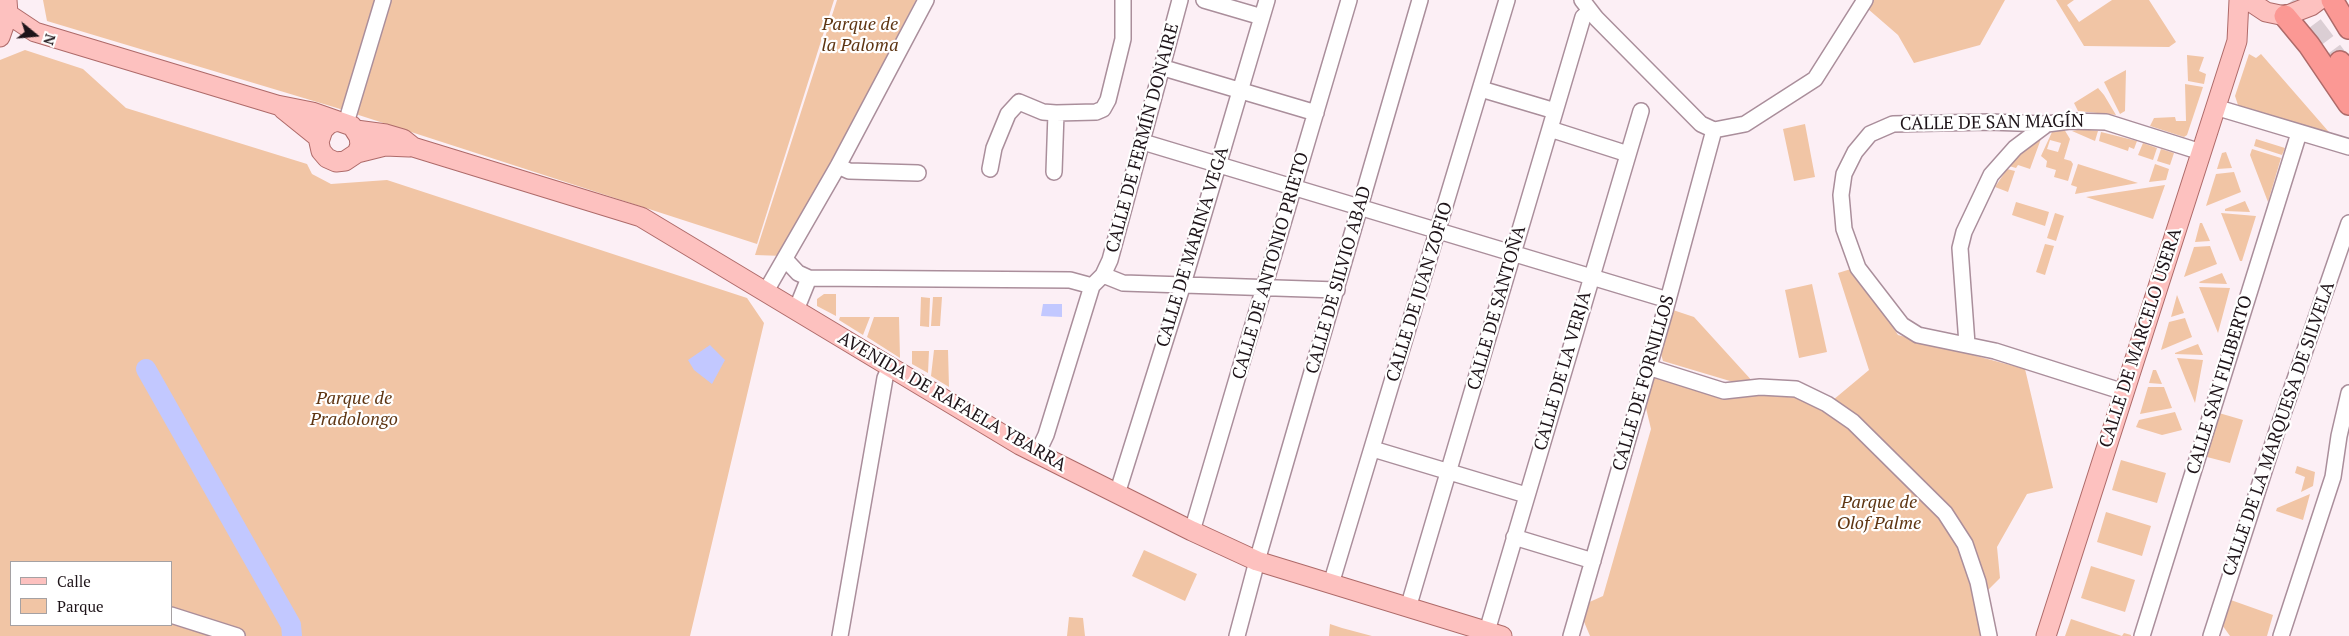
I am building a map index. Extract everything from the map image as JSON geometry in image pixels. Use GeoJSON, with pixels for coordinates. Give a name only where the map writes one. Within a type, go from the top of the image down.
{"type":"FeatureCollection","features":[{"type":"Feature","properties":{"kind":"highway"},"geometry":{"type":"LineString","coordinates":[[2332,0],[2349,28]]}},
{"type":"Feature","properties":{"kind":"highway"},"geometry":{"type":"LineString","coordinates":[[2275,14],[2308,45],[2349,104]]}},
{"type":"Feature","properties":{"kind":"main road","name":"CALLE DE MARCELO USERA"},"geometry":{"type":"LineString","coordinates":[[2046,636],[2237,41],[2239,0]]}},
{"type":"Feature","properties":{"kind":"main road"},"geometry":{"type":"LineString","coordinates":[[2248,0],[2275,14],[2307,8],[2319,0]]}},
{"type":"Feature","properties":{"kind":"main road","name":"AVENIDA DE RAFAELA YBARRA"},"geometry":{"type":"LineString","coordinates":[[7,7],[35,32],[277,105],[312,112],[346,125],[395,136],[403,139],[413,147],[641,217],[890,368],[1037,454],[1192,531],[1256,560],[1494,634]]}},
{"type":"Feature","properties":{"kind":"main road","name":"AVENIDA DE RAFAELA YBARRA"},"geometry":{"type":"LineString","coordinates":[[0,38],[5,28],[7,7]]}},
{"type":"Feature","properties":{"kind":"main road","name":"CALLE DE MARCELO USERA"},"geometry":{"type":"LineString","coordinates":[[2237,41],[2252,23],[2275,14]]}},
{"type":"Feature","properties":{"kind":"main road","name":"AVENIDA DE RAFAELA YBARRA"},"geometry":{"type":"LineString","coordinates":[[0,38],[35,32]]}},
{"type":"Feature","properties":{"kind":"main road","name":"AVENIDA DE RAFAELA YBARRA"},"geometry":{"type":"LineString","coordinates":[[277,105],[307,126],[319,138],[321,151],[327,158],[336,162],[345,161],[357,153],[385,146],[413,147]]}},
{"type":"Feature","properties":{"kind":"main road"},"geometry":{"type":"LineString","coordinates":[[319,138],[322,130],[329,124],[346,125],[360,137],[357,153]]}},
{"type":"Feature","properties":{"kind":"street"},"geometry":{"type":"LineString","coordinates":[[346,125],[383,0]]}},
{"type":"Feature","properties":{"kind":"street"},"geometry":{"type":"LineString","coordinates":[[766,292],[838,166],[926,0]]}},
{"type":"Feature","properties":{"kind":"street"},"geometry":{"type":"LineString","coordinates":[[990,169],[994,148],[1008,114],[1019,102],[1044,112],[1056,113],[1096,112],[1103,109],[1108,100],[1123,39],[1123,0]]}},
{"type":"Feature","properties":{"kind":"street","name":"CALLE DE FERMÍN DONAIRE"},"geometry":{"type":"LineString","coordinates":[[1104,275],[1110,260],[1164,68],[1180,0]]}},
{"type":"Feature","properties":{"kind":"street"},"geometry":{"type":"LineString","coordinates":[[1204,0],[1262,17]]}},
{"type":"Feature","properties":{"kind":"street","name":"CALLE DE MARINA VEGA"},"geometry":{"type":"LineString","coordinates":[[1117,494],[1183,284],[1267,0]]}},
{"type":"Feature","properties":{"kind":"street","name":"CALLE DE ANTONIO PRIETO"},"geometry":{"type":"LineString","coordinates":[[1192,531],[1349,0]]}},
{"type":"Feature","properties":{"kind":"street","name":"CALLE DE SILVIO ABAD"},"geometry":{"type":"LineString","coordinates":[[1237,636],[1256,560],[1361,208],[1420,0]]}},
{"type":"Feature","properties":{"kind":"street","name":"CALLE DE JUAN ZOFIO"},"geometry":{"type":"LineString","coordinates":[[1331,584],[1507,0]]}},
{"type":"Feature","properties":{"kind":"street"},"geometry":{"type":"LineString","coordinates":[[1586,5],[1701,124],[1714,130],[1745,124],[1814,79],[1865,0]]}},
{"type":"Feature","properties":{"kind":"street","name":"CALLE DE SANTOÑA"},"geometry":{"type":"LineString","coordinates":[[1408,608],[1586,5]]}},
{"type":"Feature","properties":{"kind":"street"},"geometry":{"type":"LineString","coordinates":[[1164,68],[1316,113]]}},
{"type":"Feature","properties":{"kind":"street"},"geometry":{"type":"LineString","coordinates":[[1481,89],[1554,111]]}},
{"type":"Feature","properties":{"kind":"street"},"geometry":{"type":"LineString","coordinates":[[2215,107],[2349,147]]}},
{"type":"Feature","properties":{"kind":"street","name":"CALLE DE LA VERJA"},"geometry":{"type":"LineString","coordinates":[[1494,634],[1514,537],[1641,112]]}},
{"type":"Feature","properties":{"kind":"street"},"geometry":{"type":"LineString","coordinates":[[1054,172],[1056,113]]}},
{"type":"Feature","properties":{"kind":"street","name":"CALLE DE SAN MAGÍN"},"geometry":{"type":"LineString","coordinates":[[2124,392],[1967,344],[1918,334],[1902,325],[1888,310],[1858,268],[1844,229],[1840,195],[1844,174],[1855,152],[1870,134],[1893,124],[1989,122],[2047,124],[2070,120],[2106,122],[2201,152]]}},
{"type":"Feature","properties":{"kind":"street"},"geometry":{"type":"LineString","coordinates":[[1967,344],[1960,248],[1964,232],[1991,175],[2015,148],[2047,124]]}},
{"type":"Feature","properties":{"kind":"street"},"geometry":{"type":"LineString","coordinates":[[1550,128],[1628,154]]}},
{"type":"Feature","properties":{"kind":"street","name":"CALLE DE FORNILLOS"},"geometry":{"type":"LineString","coordinates":[[1571,636],[1668,300],[1714,130]]}},
{"type":"Feature","properties":{"kind":"street","name":"CALLE SAN FILIBERTO"},"geometry":{"type":"LineString","coordinates":[[2142,636],[2300,133]]}},
{"type":"Feature","properties":{"kind":"street"},"geometry":{"type":"LineString","coordinates":[[1143,142],[1668,300]]}},
{"type":"Feature","properties":{"kind":"street"},"geometry":{"type":"LineString","coordinates":[[838,166],[849,171],[918,173]]}},
{"type":"Feature","properties":{"kind":"street","name":"CALLE DE LA MARQUESA DE SILVELA"},"geometry":{"type":"LineString","coordinates":[[2211,636],[2273,443],[2349,223]]}},
{"type":"Feature","properties":{"kind":"street"},"geometry":{"type":"LineString","coordinates":[[797,240],[795,256],[809,278]]}},
{"type":"Feature","properties":{"kind":"street"},"geometry":{"type":"LineString","coordinates":[[785,259],[798,273],[809,278],[1070,280],[1092,286]]}},
{"type":"Feature","properties":{"kind":"street"},"geometry":{"type":"LineString","coordinates":[[1037,454],[1046,435],[1092,286],[1104,275],[1123,283],[1336,290]]}},
{"type":"Feature","properties":{"kind":"street"},"geometry":{"type":"LineString","coordinates":[[796,310],[809,278]]}},
{"type":"Feature","properties":{"kind":"street"},"geometry":{"type":"LineString","coordinates":[[1648,367],[1724,391],[1760,387],[1796,389],[1827,404],[1853,422],[1945,513],[1955,528],[1965,544],[1978,582],[1989,636]]}},
{"type":"Feature","properties":{"kind":"street"},"geometry":{"type":"LineString","coordinates":[[840,636],[885,378],[890,368]]}},
{"type":"Feature","properties":{"kind":"street"},"geometry":{"type":"LineString","coordinates":[[2281,636],[2344,438],[2349,394]]}},
{"type":"Feature","properties":{"kind":"street"},"geometry":{"type":"LineString","coordinates":[[1373,449],[1526,496]]}},
{"type":"Feature","properties":{"kind":"street"},"geometry":{"type":"LineString","coordinates":[[1514,537],[1593,561]]}},
{"type":"Feature","properties":{"kind":"street"},"geometry":{"type":"LineString","coordinates":[[172,615],[237,636]]}},
{"type":"Feature","properties":{"kind":"green space"},"geometry":{"type":"Polygon","coordinates":[[[43,0],[834,0],[757,244],[337,108],[47,21],[43,0]]]}},
{"type":"Feature","properties":{"kind":"green space","name":"Parque de la Paloma"},"geometry":{"type":"Polygon","coordinates":[[[837,0],[916,0],[783,256],[755,255],[837,0]]]}},
{"type":"Feature","properties":{"kind":"green space"},"geometry":{"type":"Polygon","coordinates":[[[1874,0],[2005,0],[1980,45],[1914,63],[1898,35],[1868,9],[1874,0]]]}},
{"type":"Feature","properties":{"kind":"green space"},"geometry":{"type":"Polygon","coordinates":[[[2056,0],[2074,0],[2067,5],[2079,22],[2112,0],[2149,0],[2176,42],[2169,47],[2084,46],[2056,0]]]}},
{"type":"Feature","properties":{"kind":"green space","name":"Parque de Pradolongo"},"geometry":{"type":"Polygon","coordinates":[[[25,50],[83,69],[126,108],[307,164],[312,174],[331,184],[387,180],[747,298],[764,323],[690,636],[0,636],[0,60],[25,50]]]}},
{"type":"Feature","properties":{"kind":"green space"},"geometry":{"type":"Polygon","coordinates":[[[2249,54],[2256,58],[2261,54],[2335,139],[2239,108],[2235,96],[2249,54]]]}},
{"type":"Feature","properties":{"kind":"green space"},"geometry":{"type":"Polygon","coordinates":[[[2187,55],[2204,57],[2199,71],[2206,74],[2204,84],[2188,81],[2187,55]]]}},
{"type":"Feature","properties":{"kind":"green space"},"geometry":{"type":"Polygon","coordinates":[[[2126,70],[2125,111],[2120,114],[2104,82],[2126,70]]]}},
{"type":"Feature","properties":{"kind":"green space"},"geometry":{"type":"Polygon","coordinates":[[[2185,84],[2203,87],[2187,135],[2184,137],[2150,126],[2154,118],[2175,117],[2176,121],[2186,121],[2185,84]]]}},
{"type":"Feature","properties":{"kind":"green space"},"geometry":{"type":"Polygon","coordinates":[[[2098,88],[2116,115],[2078,111],[2074,103],[2098,88]]]}},
{"type":"Feature","properties":{"kind":"green space"},"geometry":{"type":"Polygon","coordinates":[[[1805,124],[1815,177],[1794,181],[1783,129],[1805,124]]]}},
{"type":"Feature","properties":{"kind":"green space"},"geometry":{"type":"Polygon","coordinates":[[[2064,129],[2070,139],[2064,159],[2071,161],[2073,164],[2068,181],[2054,177],[2056,170],[2046,167],[2047,161],[2041,156],[2052,132],[2064,129]],[[2050,140],[2047,149],[2058,152],[2061,143],[2050,140]]]}},
{"type":"Feature","properties":{"kind":"green space"},"geometry":{"type":"Polygon","coordinates":[[[2082,129],[2098,131],[2095,141],[2072,131],[2082,129]]]}},
{"type":"Feature","properties":{"kind":"green space"},"geometry":{"type":"Polygon","coordinates":[[[2101,132],[2137,141],[2134,149],[2129,147],[2128,151],[2099,141],[2101,132]]]}},
{"type":"Feature","properties":{"kind":"green space"},"geometry":{"type":"Polygon","coordinates":[[[2042,136],[2030,169],[2018,165],[2016,168],[2009,166],[2025,148],[2042,136]]]}},
{"type":"Feature","properties":{"kind":"green space"},"geometry":{"type":"Polygon","coordinates":[[[2256,139],[2285,148],[2282,155],[2254,146],[2256,139]]]}},
{"type":"Feature","properties":{"kind":"green space"},"geometry":{"type":"Polygon","coordinates":[[[2143,143],[2157,148],[2153,160],[2138,155],[2143,143]]]}},
{"type":"Feature","properties":{"kind":"green space"},"geometry":{"type":"Polygon","coordinates":[[[2161,149],[2174,153],[2170,165],[2157,161],[2161,149]]]}},
{"type":"Feature","properties":{"kind":"green space"},"geometry":{"type":"Polygon","coordinates":[[[2252,149],[2281,158],[2268,202],[2250,155],[2252,149]]]}},
{"type":"Feature","properties":{"kind":"green space"},"geometry":{"type":"Polygon","coordinates":[[[2226,152],[2232,168],[2217,169],[2222,153],[2226,152]]]}},
{"type":"Feature","properties":{"kind":"green space"},"geometry":{"type":"Polygon","coordinates":[[[2078,164],[2138,183],[2075,194],[2077,187],[2071,185],[2078,164]]]}},
{"type":"Feature","properties":{"kind":"green space"},"geometry":{"type":"Polygon","coordinates":[[[2155,164],[2169,169],[2166,180],[2149,182],[2155,164]]]}},
{"type":"Feature","properties":{"kind":"green space"},"geometry":{"type":"Polygon","coordinates":[[[2007,169],[2015,171],[2008,192],[1995,187],[2007,169]]]}},
{"type":"Feature","properties":{"kind":"green space"},"geometry":{"type":"Polygon","coordinates":[[[2234,172],[2241,192],[2206,206],[2216,174],[2234,172]]]}},
{"type":"Feature","properties":{"kind":"green space"},"geometry":{"type":"Polygon","coordinates":[[[2165,185],[2153,219],[2086,197],[2165,185]]]}},
{"type":"Feature","properties":{"kind":"green space"},"geometry":{"type":"Polygon","coordinates":[[[2245,201],[2250,212],[2225,211],[2225,209],[2245,201]]]}},
{"type":"Feature","properties":{"kind":"green space"},"geometry":{"type":"Polygon","coordinates":[[[2016,202],[2049,212],[2045,226],[2012,215],[2016,202]]]}},
{"type":"Feature","properties":{"kind":"green space"},"geometry":{"type":"Polygon","coordinates":[[[2055,213],[2064,216],[2056,241],[2047,238],[2055,213]]]}},
{"type":"Feature","properties":{"kind":"green space"},"geometry":{"type":"Polygon","coordinates":[[[2221,213],[2256,216],[2242,261],[2240,261],[2221,213]]]}},
{"type":"Feature","properties":{"kind":"green space"},"geometry":{"type":"Polygon","coordinates":[[[2200,223],[2202,223],[2210,241],[2195,242],[2200,223]]]}},
{"type":"Feature","properties":{"kind":"green space"},"geometry":{"type":"Polygon","coordinates":[[[2045,244],[2054,246],[2045,275],[2036,272],[2045,244]]]}},
{"type":"Feature","properties":{"kind":"green space"},"geometry":{"type":"Polygon","coordinates":[[[2210,246],[2217,264],[2184,277],[2194,247],[2210,246]]]}},
{"type":"Feature","properties":{"kind":"green space","name":"Parque de Olof Palme"},"geometry":{"type":"Polygon","coordinates":[[[1854,268],[1898,335],[2025,369],[2053,488],[2027,494],[1997,547],[2000,578],[1988,590],[1980,621],[1983,636],[1590,636],[1582,617],[1585,604],[1603,596],[1651,429],[1645,404],[1652,375],[1741,394],[1833,400],[1869,370],[1838,273],[1854,268]]]}},
{"type":"Feature","properties":{"kind":"green space"},"geometry":{"type":"Polygon","coordinates":[[[2222,273],[2227,284],[2199,282],[2222,273]]]}},
{"type":"Feature","properties":{"kind":"green space"},"geometry":{"type":"Polygon","coordinates":[[[1812,284],[1827,352],[1799,358],[1785,290],[1812,284]]]}},
{"type":"Feature","properties":{"kind":"green space"},"geometry":{"type":"Polygon","coordinates":[[[2199,287],[2230,288],[2218,333],[2199,287]]]}},
{"type":"Feature","properties":{"kind":"green space"},"geometry":{"type":"Polygon","coordinates":[[[824,294],[836,294],[836,316],[817,306],[817,299],[824,294]]]}},
{"type":"Feature","properties":{"kind":"green space"},"geometry":{"type":"Polygon","coordinates":[[[2177,295],[2184,313],[2171,317],[2177,295]]]}},
{"type":"Feature","properties":{"kind":"green space"},"geometry":{"type":"Polygon","coordinates":[[[921,297],[930,298],[929,327],[920,326],[921,297]]]}},
{"type":"Feature","properties":{"kind":"green space"},"geometry":{"type":"Polygon","coordinates":[[[933,297],[942,297],[940,326],[931,326],[933,297]]]}},
{"type":"Feature","properties":{"kind":"green space"},"geometry":{"type":"Polygon","coordinates":[[[1673,310],[1694,317],[1754,383],[1740,384],[1663,361],[1661,354],[1673,310]]]}},
{"type":"Feature","properties":{"kind":"green space"},"geometry":{"type":"Polygon","coordinates":[[[840,317],[870,317],[863,335],[839,320],[840,317]]]}},
{"type":"Feature","properties":{"kind":"green space"},"geometry":{"type":"Polygon","coordinates":[[[874,317],[899,317],[900,358],[867,337],[874,317]]]}},
{"type":"Feature","properties":{"kind":"green space"},"geometry":{"type":"Polygon","coordinates":[[[2185,318],[2192,337],[2161,350],[2169,322],[2185,318]]]}},
{"type":"Feature","properties":{"kind":"green space"},"geometry":{"type":"Polygon","coordinates":[[[2198,344],[2203,355],[2175,354],[2175,353],[2198,344]]]}},
{"type":"Feature","properties":{"kind":"green space"},"geometry":{"type":"Polygon","coordinates":[[[934,350],[948,350],[949,387],[931,376],[934,350]]]}},
{"type":"Feature","properties":{"kind":"green space"},"geometry":{"type":"Polygon","coordinates":[[[912,351],[929,351],[928,373],[912,364],[912,351]]]}},
{"type":"Feature","properties":{"kind":"green space"},"geometry":{"type":"Polygon","coordinates":[[[2177,358],[2203,360],[2195,403],[2177,358]]]}},
{"type":"Feature","properties":{"kind":"green space"},"geometry":{"type":"Polygon","coordinates":[[[2153,370],[2156,370],[2162,384],[2149,383],[2153,370]]]}},
{"type":"Feature","properties":{"kind":"green space"},"geometry":{"type":"Polygon","coordinates":[[[2148,387],[2164,387],[2172,408],[2140,414],[2148,387]]]}},
{"type":"Feature","properties":{"kind":"green space"},"geometry":{"type":"Polygon","coordinates":[[[2175,412],[2182,430],[2162,435],[2136,427],[2139,420],[2175,412]]]}},
{"type":"Feature","properties":{"kind":"green space"},"geometry":{"type":"Polygon","coordinates":[[[2219,413],[2243,420],[2230,463],[2207,457],[2219,413]]]}},
{"type":"Feature","properties":{"kind":"green space"},"geometry":{"type":"Polygon","coordinates":[[[2121,460],[2166,473],[2157,503],[2112,490],[2121,460]]]}},
{"type":"Feature","properties":{"kind":"green space"},"geometry":{"type":"Polygon","coordinates":[[[2297,466],[2315,472],[2313,486],[2301,492],[2305,477],[2295,473],[2297,466]]]}},
{"type":"Feature","properties":{"kind":"green space"},"geometry":{"type":"Polygon","coordinates":[[[2310,494],[2303,520],[2276,511],[2277,508],[2310,494]]]}},
{"type":"Feature","properties":{"kind":"green space"},"geometry":{"type":"Polygon","coordinates":[[[2106,512],[2151,526],[2142,556],[2097,542],[2106,512]]]}},
{"type":"Feature","properties":{"kind":"green space"},"geometry":{"type":"Polygon","coordinates":[[[1144,550],[1197,574],[1185,601],[1132,576],[1144,550]]]}},
{"type":"Feature","properties":{"kind":"green space"},"geometry":{"type":"Polygon","coordinates":[[[2091,566],[2135,580],[2125,612],[2081,598],[2091,566]]]}},
{"type":"Feature","properties":{"kind":"green space"},"geometry":{"type":"Polygon","coordinates":[[[2228,599],[2273,615],[2267,636],[2230,636],[2220,622],[2228,599]]]}},
{"type":"Feature","properties":{"kind":"green space"},"geometry":{"type":"Polygon","coordinates":[[[1069,617],[1083,618],[1085,636],[1067,636],[1069,617]]]}},
{"type":"Feature","properties":{"kind":"green space"},"geometry":{"type":"Polygon","coordinates":[[[2071,619],[2122,636],[2065,636],[2071,619]]]}},
{"type":"Feature","properties":{"kind":"green space"},"geometry":{"type":"Polygon","coordinates":[[[1330,624],[1342,628],[1372,636],[1329,636],[1330,624]]]}},
{"type":"Feature","properties":{"kind":"green space"},"geometry":{"type":"Polygon","coordinates":[[[2124,633],[2131,635],[2131,636],[2122,636],[2124,633]]]}},
{"type":"Feature","properties":{"kind":"water"},"geometry":{"type":"Polygon","coordinates":[[[1043,304],[1062,304],[1062,317],[1041,316],[1043,304]]]}},
{"type":"Feature","properties":{"kind":"water"},"geometry":{"type":"Polygon","coordinates":[[[710,345],[725,360],[712,384],[694,370],[688,360],[710,345]]]}},
{"type":"Feature","properties":{"kind":"waterway"},"geometry":{"type":"LineString","coordinates":[[146,369],[291,625],[292,636]]}},
{"type":"Feature","properties":{"kind":"tunnel"},"geometry":{"type":"LineString","coordinates":[[2293,0],[2340,62]]}}]}
